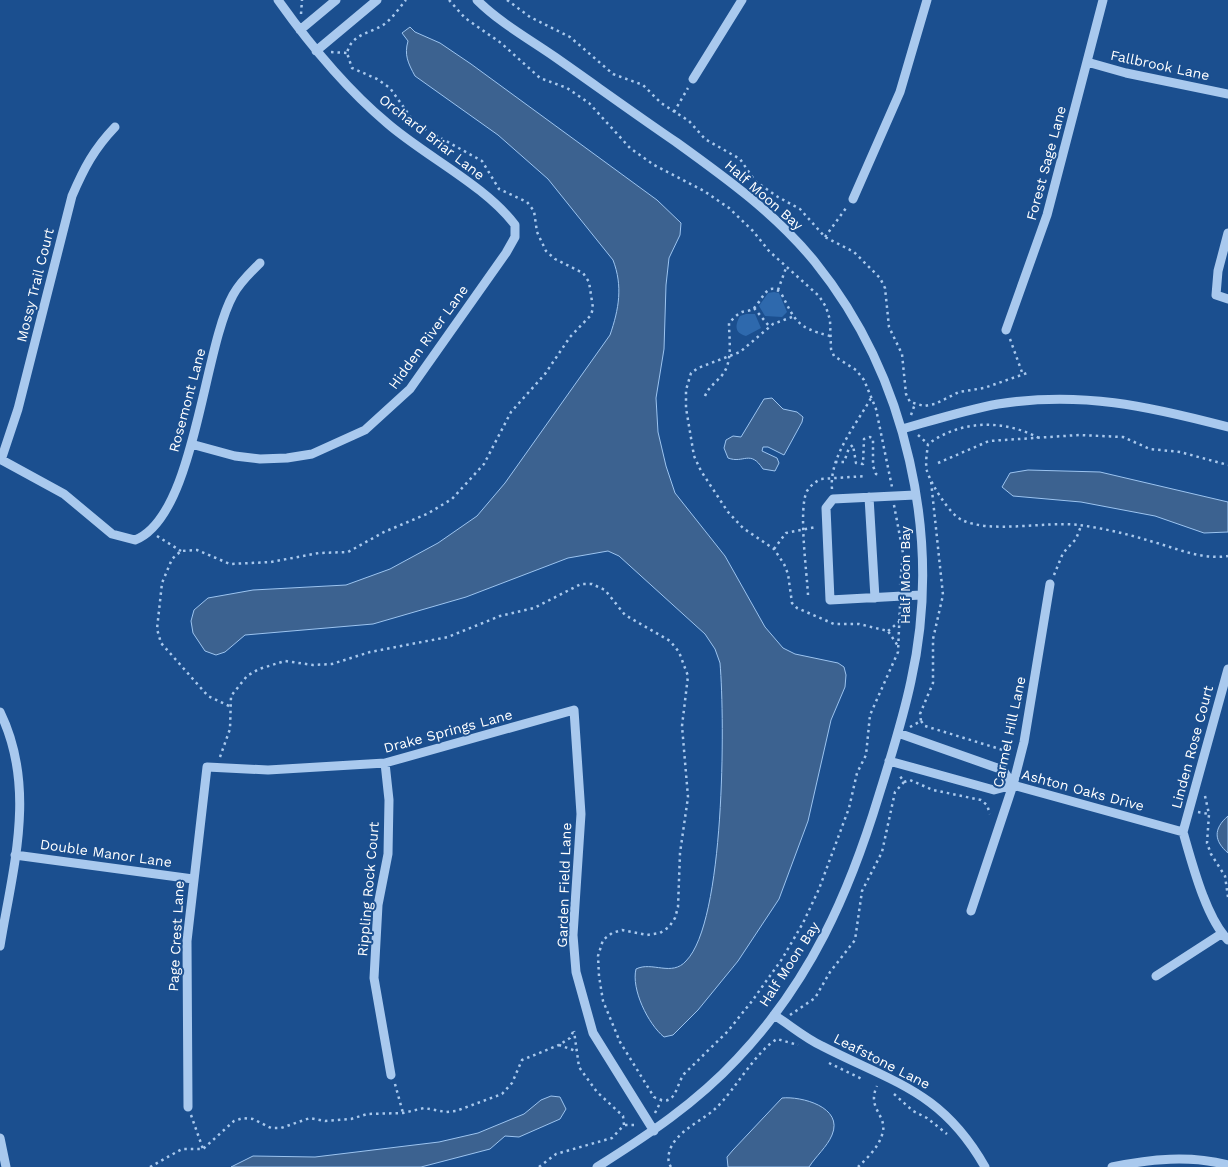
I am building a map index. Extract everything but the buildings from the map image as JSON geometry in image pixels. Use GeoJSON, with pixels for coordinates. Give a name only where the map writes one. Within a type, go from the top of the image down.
{"type":"FeatureCollection","features":[{"type":"Feature","properties":{"kind":"street","name":"Orchard Briar Lane"},"geometry":{"type":"LineString","coordinates":[[278,0],[336,75],[386,123],[496,203],[515,225]]}},
{"type":"Feature","properties":{"kind":"street"},"geometry":{"type":"LineString","coordinates":[[300,30],[336,0]]}},
{"type":"Feature","properties":{"kind":"street"},"geometry":{"type":"LineString","coordinates":[[316,51],[377,0]]}},
{"type":"Feature","properties":{"kind":"street","name":"Half Moon Bay"},"geometry":{"type":"LineString","coordinates":[[477,0],[726,178],[769,213],[794,237],[842,298],[864,334],[882,373],[902,429],[920,527],[921,595],[912,679],[890,760],[856,867],[822,942],[774,1015],[738,1058],[690,1104],[654,1131],[597,1167]]}},
{"type":"Feature","properties":{"kind":"street"},"geometry":{"type":"LineString","coordinates":[[693,79],[742,0]]}},
{"type":"Feature","properties":{"kind":"street"},"geometry":{"type":"LineString","coordinates":[[853,199],[900,92],[927,0]]}},
{"type":"Feature","properties":{"kind":"street","name":"Forest Sage Lane"},"geometry":{"type":"LineString","coordinates":[[1006,330],[1047,215],[1102,0]]}},
{"type":"Feature","properties":{"kind":"street","name":"Fallbrook Lane"},"geometry":{"type":"LineString","coordinates":[[1087,62],[1126,73],[1228,94]]}},
{"type":"Feature","properties":{"kind":"street","name":"Mossy Trail Court"},"geometry":{"type":"LineString","coordinates":[[1,459],[18,409],[72,196],[84,167],[97,146],[115,127]]}},
{"type":"Feature","properties":{"kind":"street","name":"Hidden River Lane"},"geometry":{"type":"LineString","coordinates":[[191,444],[235,456],[260,459],[287,458],[312,454],[365,430],[410,389],[506,253],[515,237],[515,225]]}},
{"type":"Feature","properties":{"kind":"street"},"geometry":{"type":"LineString","coordinates":[[1228,233],[1218,271],[1216,296],[1228,299]]}},
{"type":"Feature","properties":{"kind":"street","name":"Rosemont Lane"},"geometry":{"type":"LineString","coordinates":[[1,459],[64,494],[112,534],[135,540],[150,532],[174,493],[191,444],[224,316],[238,286],[260,263]]}},
{"type":"Feature","properties":{"kind":"street"},"geometry":{"type":"LineString","coordinates":[[902,429],[975,409],[1034,400],[1066,398],[1116,402],[1228,427]]}},
{"type":"Feature","properties":{"kind":"street"},"geometry":{"type":"LineString","coordinates":[[915,495],[832,499],[826,508],[830,600],[921,595]]}},
{"type":"Feature","properties":{"kind":"street"},"geometry":{"type":"LineString","coordinates":[[869,497],[875,598]]}},
{"type":"Feature","properties":{"kind":"street","name":"Carmel Hill Lane"},"geometry":{"type":"LineString","coordinates":[[971,911],[1013,785],[1024,742],[1050,584]]}},
{"type":"Feature","properties":{"kind":"street","name":"Linden Rose Court"},"geometry":{"type":"LineString","coordinates":[[1183,832],[1228,670]]}},
{"type":"Feature","properties":{"kind":"street","name":"Drake Springs Lane"},"geometry":{"type":"LineString","coordinates":[[211,767],[268,770],[386,764],[574,710]]}},
{"type":"Feature","properties":{"kind":"street","name":"Garden Field Lane"},"geometry":{"type":"LineString","coordinates":[[574,710],[581,814],[574,935],[576,972],[593,1034],[654,1131]]}},
{"type":"Feature","properties":{"kind":"street"},"geometry":{"type":"LineString","coordinates":[[0,712],[16,753],[20,777],[21,806],[0,946]]}},
{"type":"Feature","properties":{"kind":"street"},"geometry":{"type":"LineString","coordinates":[[898,733],[1003,770],[1013,785]]}},
{"type":"Feature","properties":{"kind":"street","name":"Ashton Oaks Drive"},"geometry":{"type":"LineString","coordinates":[[890,760],[994,790],[1013,785],[1183,832]]}},
{"type":"Feature","properties":{"kind":"street","name":"Rippling Rock Court"},"geometry":{"type":"LineString","coordinates":[[386,764],[389,800],[388,854],[378,904],[374,978],[391,1075]]}},
{"type":"Feature","properties":{"kind":"street","name":"Page Crest Lane"},"geometry":{"type":"LineString","coordinates":[[188,1106],[187,950],[193,879],[211,767]]}},
{"type":"Feature","properties":{"kind":"street"},"geometry":{"type":"LineString","coordinates":[[1156,976],[1225,937],[1199,884],[1183,832]]}},
{"type":"Feature","properties":{"kind":"street","name":"Double Manor Lane"},"geometry":{"type":"LineString","coordinates":[[15,855],[193,879]]}},
{"type":"Feature","properties":{"kind":"street","name":"Leafstone Lane"},"geometry":{"type":"LineString","coordinates":[[774,1015],[821,1046],[903,1084],[924,1097],[942,1110],[959,1129],[985,1167]]}},
{"type":"Feature","properties":{"kind":"street"},"geometry":{"type":"LineString","coordinates":[[0,1138],[6,1167]]}},
{"type":"Feature","properties":{"kind":"street"},"geometry":{"type":"LineString","coordinates":[[1112,1167],[1175,1158],[1206,1159],[1228,1165]]}},
{"type":"Feature","properties":{"kind":"path"},"geometry":{"type":"LineString","coordinates":[[150,532],[181,551],[197,550],[223,562],[236,564],[271,562],[319,553],[348,552],[384,532],[427,514],[452,499],[484,464],[511,412],[544,374],[570,337],[591,315],[593,308],[589,282],[583,272],[555,260],[546,251],[537,232],[534,211],[527,202],[499,189],[482,161],[421,127],[412,119],[390,88],[377,78],[352,68],[347,52],[355,38],[380,28],[406,0]]}},
{"type":"Feature","properties":{"kind":"path"},"geometry":{"type":"LineString","coordinates":[[211,767],[230,730],[230,696],[239,684],[259,670],[285,661],[313,666],[332,664],[370,652],[448,637],[500,616],[534,608],[581,584],[600,586],[625,615],[670,641],[679,652],[688,676],[682,726],[688,797],[680,852],[678,907],[669,927],[660,933],[647,934],[622,930],[612,933],[603,940],[598,956],[603,1001],[620,1042],[644,1084],[654,1097],[661,1101],[669,1100],[676,1093],[679,1080],[728,1031],[782,959],[803,923],[826,873],[838,834],[849,808],[857,773],[866,754],[870,715],[899,647],[903,553],[882,428],[864,380],[856,370],[834,356],[830,336],[830,320],[826,306],[819,296],[786,267],[729,208],[704,191],[654,165],[630,148],[604,117],[589,103],[567,88],[540,78],[501,42],[465,18],[449,0]]}},
{"type":"Feature","properties":{"kind":"path"},"geometry":{"type":"LineString","coordinates":[[674,112],[693,79]]}},
{"type":"Feature","properties":{"kind":"path"},"geometry":{"type":"LineString","coordinates":[[825,237],[853,199]]}},
{"type":"Feature","properties":{"kind":"path"},"geometry":{"type":"LineString","coordinates":[[786,267],[778,290],[792,317],[815,332],[830,336]]}},
{"type":"Feature","properties":{"kind":"path"},"geometry":{"type":"LineString","coordinates":[[706,396],[708,389],[722,375],[729,358],[730,323],[740,313],[754,308],[765,292],[770,289],[778,290]]}},
{"type":"Feature","properties":{"kind":"path"},"geometry":{"type":"LineString","coordinates":[[754,308],[769,327]]}},
{"type":"Feature","properties":{"kind":"path"},"geometry":{"type":"LineString","coordinates":[[792,317],[769,327],[751,345],[729,358],[698,368],[688,380],[686,408],[694,456],[701,471],[728,512],[743,528],[774,549],[788,574],[792,602],[797,608],[834,624],[859,624],[888,631],[899,647]]}},
{"type":"Feature","properties":{"kind":"path"},"geometry":{"type":"LineString","coordinates":[[1006,330],[1023,375]]}},
{"type":"Feature","properties":{"kind":"path"},"geometry":{"type":"LineString","coordinates":[[832,499],[831,478],[835,462],[871,398]]}},
{"type":"Feature","properties":{"kind":"path"},"geometry":{"type":"LineString","coordinates":[[1039,438],[1021,430],[993,424],[974,425],[947,432],[928,444],[926,469],[943,500],[953,514],[962,520],[997,526],[1081,525],[1149,540],[1202,556],[1228,556]]}},
{"type":"Feature","properties":{"kind":"path"},"geometry":{"type":"LineString","coordinates":[[938,463],[989,441],[1079,434],[1123,437],[1150,449],[1180,452],[1228,465]]}},
{"type":"Feature","properties":{"kind":"path"},"geometry":{"type":"LineString","coordinates":[[835,462],[844,462],[849,448],[853,445],[856,463],[862,464],[862,445],[864,439],[870,437],[873,439],[873,466],[876,474],[881,475]]}},
{"type":"Feature","properties":{"kind":"path"},"geometry":{"type":"LineString","coordinates":[[1050,584],[1063,553],[1076,539],[1081,525]]}},
{"type":"Feature","properties":{"kind":"path"},"geometry":{"type":"LineString","coordinates":[[774,549],[786,533],[792,530],[827,527]]}},
{"type":"Feature","properties":{"kind":"path"},"geometry":{"type":"LineString","coordinates":[[181,551],[172,559],[162,584],[157,620],[158,636],[161,643],[208,696],[229,706]]}},
{"type":"Feature","properties":{"kind":"path"},"geometry":{"type":"LineString","coordinates":[[888,631],[900,621]]}},
{"type":"Feature","properties":{"kind":"path"},"geometry":{"type":"LineString","coordinates":[[920,721],[925,726],[1003,750]]}},
{"type":"Feature","properties":{"kind":"path"},"geometry":{"type":"LineString","coordinates":[[890,760],[904,782]]}},
{"type":"Feature","properties":{"kind":"path"},"geometry":{"type":"LineString","coordinates":[[782,1020],[815,998],[830,972],[855,940],[862,891],[882,852],[896,792],[904,782],[910,780],[933,790],[981,800],[987,805],[990,814]]}},
{"type":"Feature","properties":{"kind":"path"},"geometry":{"type":"LineString","coordinates":[[1204,794],[1209,814],[1207,843],[1211,854],[1225,876],[1228,897]]}},
{"type":"Feature","properties":{"kind":"path"},"geometry":{"type":"LineString","coordinates":[[150,1167],[182,1149],[203,1149],[234,1121],[243,1118],[253,1119],[270,1128],[281,1128],[310,1118],[342,1120],[367,1114],[403,1113],[424,1108],[446,1112],[456,1111],[502,1094],[512,1083],[522,1060],[559,1045],[570,1038],[574,1030],[579,1066],[597,1092],[623,1116],[624,1126],[612,1138],[556,1154],[540,1167]]}},
{"type":"Feature","properties":{"kind":"path"},"geometry":{"type":"LineString","coordinates":[[671,1167],[668,1154],[673,1142],[687,1128],[715,1108],[766,1047],[777,1039],[803,1048]]}},
{"type":"Feature","properties":{"kind":"path"},"geometry":{"type":"LineString","coordinates":[[559,1045],[576,1051]]}},
{"type":"Feature","properties":{"kind":"path"},"geometry":{"type":"LineString","coordinates":[[823,1059],[844,1072],[884,1089]]}},
{"type":"Feature","properties":{"kind":"path"},"geometry":{"type":"LineString","coordinates":[[391,1075],[400,1098],[403,1113]]}},
{"type":"Feature","properties":{"kind":"path"},"geometry":{"type":"LineString","coordinates":[[858,1167],[878,1144],[883,1133],[882,1121],[872,1096],[877,1086]]}},
{"type":"Feature","properties":{"kind":"path"},"geometry":{"type":"LineString","coordinates":[[892,1092],[913,1111],[927,1118],[948,1136]]}},
{"type":"Feature","properties":{"kind":"path"},"geometry":{"type":"LineString","coordinates":[[188,1106],[203,1149]]}},
{"type":"Feature","properties":{"kind":"shaded area"},"geometry":{"type":"Polygon","coordinates":[[[410,27],[415,32],[440,43],[471,64],[657,200],[681,223],[680,235],[669,258],[666,285],[664,349],[656,398],[658,432],[675,493],[725,556],[765,627],[783,648],[795,654],[838,663],[844,667],[846,675],[845,687],[831,720],[808,821],[779,899],[738,961],[698,1010],[673,1035],[664,1037],[652,1024],[638,996],[635,977],[636,969],[642,967],[675,968],[680,966],[686,961],[699,939],[708,906],[720,819],[722,691],[720,663],[715,649],[705,634],[619,556],[608,551],[568,558],[466,597],[373,624],[245,635],[225,652],[216,655],[205,651],[193,633],[191,621],[194,610],[208,598],[253,590],[346,585],[390,569],[438,543],[477,516],[505,483],[610,335],[619,298],[618,279],[613,260],[548,179],[498,135],[415,76],[407,59],[408,41],[402,33],[410,27]]]}},
{"type":"Feature","properties":{"kind":"shaded area"},"geometry":{"type":"Polygon","coordinates":[[[768,293],[779,293],[787,312],[782,317],[765,316],[759,306],[768,293]]]}},
{"type":"Feature","properties":{"kind":"shaded area"},"geometry":{"type":"Polygon","coordinates":[[[755,314],[761,328],[746,336],[739,333],[737,322],[740,316],[755,314]]]}},
{"type":"Feature","properties":{"kind":"shaded area"},"geometry":{"type":"Polygon","coordinates":[[[772,398],[783,409],[797,412],[803,417],[784,455],[768,447],[763,447],[762,451],[777,458],[779,463],[775,471],[763,469],[750,458],[728,458],[724,448],[726,440],[733,436],[741,437],[764,399],[772,398]]]}},
{"type":"Feature","properties":{"kind":"shaded area"},"geometry":{"type":"Polygon","coordinates":[[[1028,470],[1100,472],[1228,502],[1228,532],[1204,533],[1155,516],[1081,502],[1013,496],[1002,487],[1010,473],[1028,470]]]}},
{"type":"Feature","properties":{"kind":"shaded area"},"geometry":{"type":"Polygon","coordinates":[[[1228,816],[1228,853],[1220,844],[1217,835],[1220,826],[1228,816]]]}},
{"type":"Feature","properties":{"kind":"shaded area"},"geometry":{"type":"Polygon","coordinates":[[[551,1096],[560,1097],[566,1109],[560,1119],[519,1137],[505,1136],[490,1149],[421,1167],[231,1167],[253,1156],[315,1157],[439,1142],[478,1133],[524,1114],[541,1100],[551,1096]]]}},
{"type":"Feature","properties":{"kind":"shaded area"},"geometry":{"type":"Polygon","coordinates":[[[782,1098],[809,1101],[819,1105],[832,1117],[834,1125],[832,1135],[809,1167],[728,1167],[727,1157],[782,1098]]]}}]}
